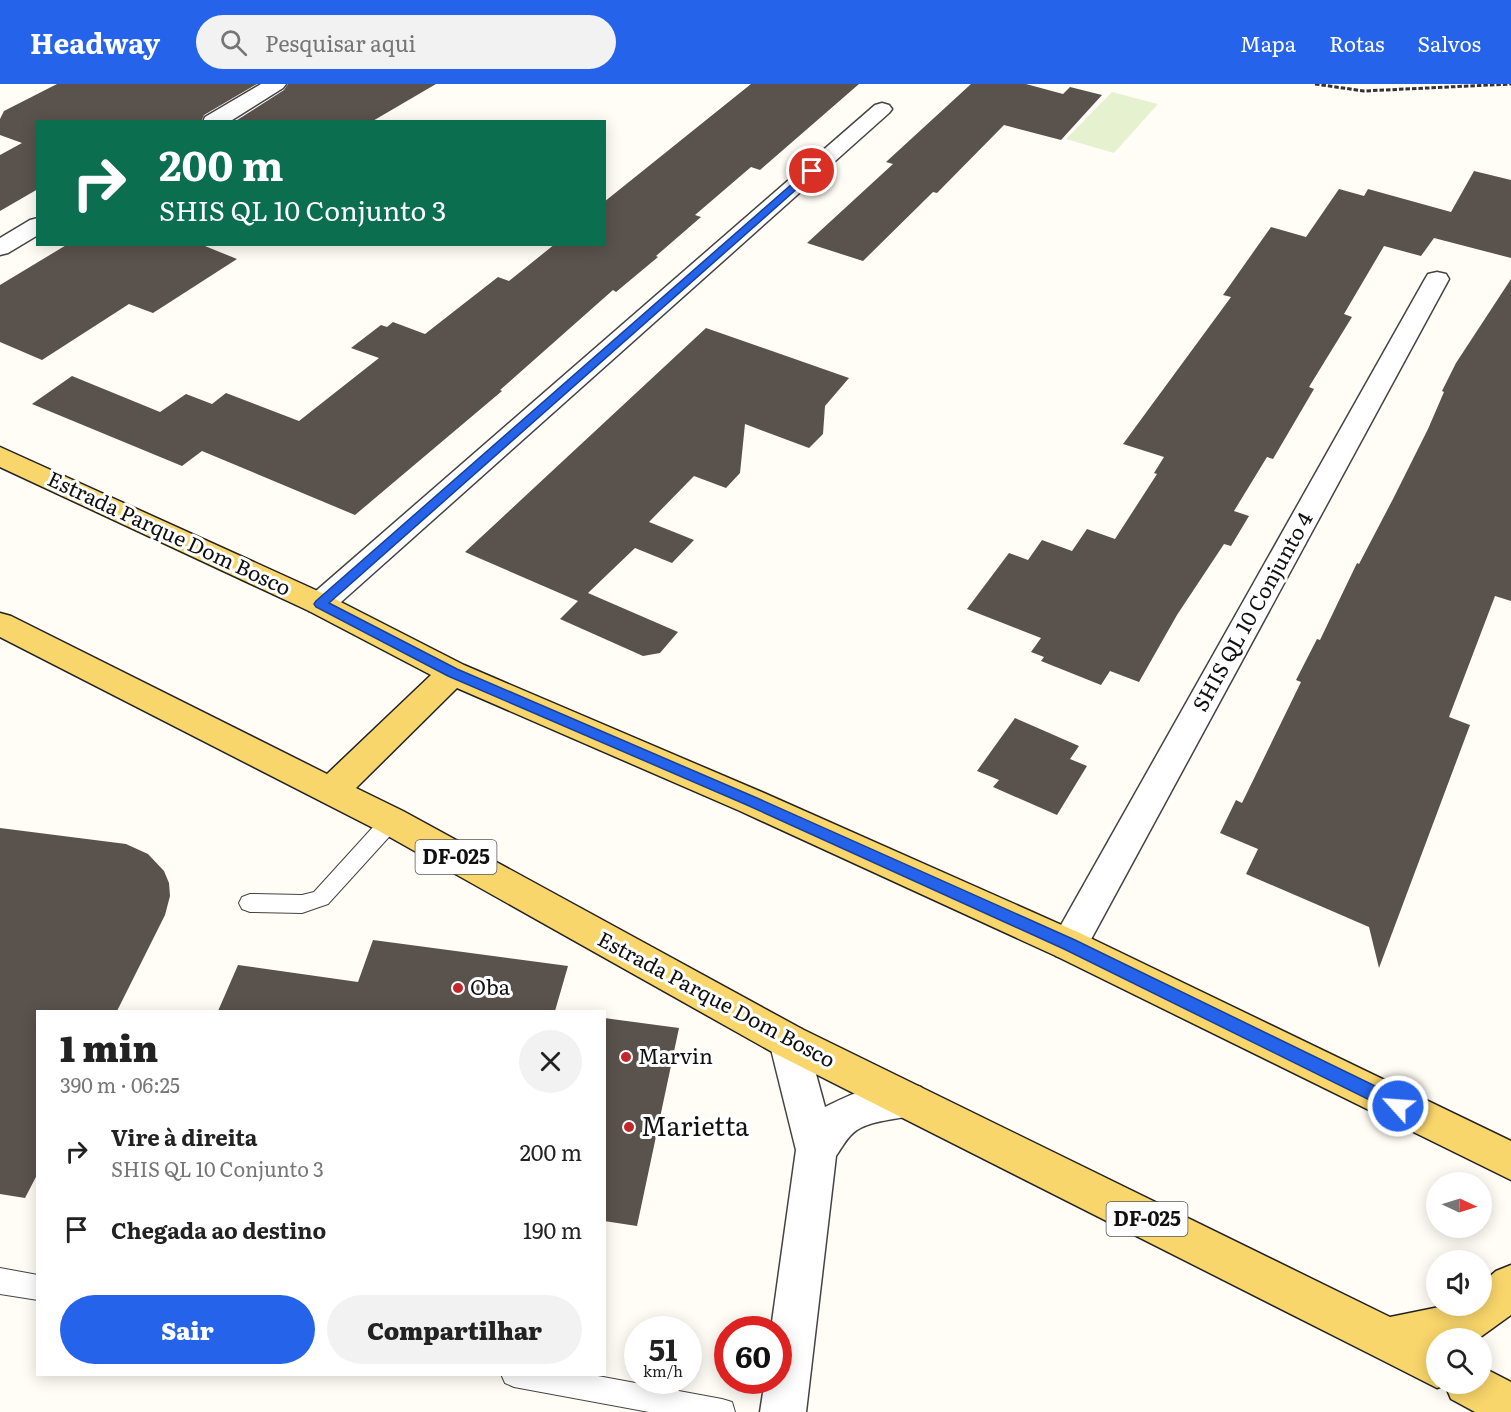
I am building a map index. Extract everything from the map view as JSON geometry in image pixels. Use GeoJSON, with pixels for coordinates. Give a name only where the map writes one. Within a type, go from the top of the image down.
{"type":"FeatureCollection","features":[{"type":"Feature","properties":{"kind":"main road","name":"Estrada Parque Dom Bosco"},"geometry":{"type":"LineString","coordinates":[[0,456],[320,604],[453,673],[763,806],[1069,945],[1507,1164]]}},
{"type":"Feature","properties":{"kind":"main road","name":"Estrada Parque Dom Bosco"},"geometry":{"type":"LineString","coordinates":[[0,624],[391,821],[788,1041],[1426,1360]]}},
{"type":"Feature","properties":{"kind":"main road"},"geometry":{"type":"LineString","coordinates":[[332,790],[453,673]]}},
{"type":"Feature","properties":{"kind":"main road"},"geometry":{"type":"LineString","coordinates":[[1388,1339],[1459,1325],[1487,1308],[1511,1286]]}},
{"type":"Feature","properties":{"kind":"main road"},"geometry":{"type":"LineString","coordinates":[[1487,1394],[1511,1407]]}},
{"type":"Feature","properties":{"kind":"street"},"geometry":{"type":"LineString","coordinates":[[216,120],[276,84]]}},
{"type":"Feature","properties":{"kind":"street"},"geometry":{"type":"LineString","coordinates":[[320,604],[882,109]]}},
{"type":"Feature","properties":{"kind":"street"},"geometry":{"type":"LineString","coordinates":[[0,248],[36,226]]}},
{"type":"Feature","properties":{"kind":"street","name":"SHIS QL 10 Conjunto 4"},"geometry":{"type":"LineString","coordinates":[[1069,945],[1437,279]]}},
{"type":"Feature","properties":{"kind":"street"},"geometry":{"type":"LineString","coordinates":[[783,1412],[816,1150],[788,1041]]}},
{"type":"Feature","properties":{"kind":"street"},"geometry":{"type":"LineString","coordinates":[[816,1150],[839,1120],[863,1108],[907,1100]]}},
{"type":"Feature","properties":{"kind":"lane"},"geometry":{"type":"LineString","coordinates":[[250,903],[302,904],[321,898],[391,821]]}},
{"type":"Feature","properties":{"kind":"lane"},"geometry":{"type":"LineString","coordinates":[[0,1281],[36,1288]]}},
{"type":"Feature","properties":{"kind":"lane"},"geometry":{"type":"LineString","coordinates":[[525,1376],[722,1412]]}},
{"type":"Feature","properties":{"kind":"path"},"geometry":{"type":"LineString","coordinates":[[1315,84],[1364,91],[1511,84]]}},
{"type":"Feature","properties":{"kind":"green space"},"geometry":{"type":"Polygon","coordinates":[[[1112,92],[1158,104],[1114,153],[1066,139],[1112,92]]]}},
{"type":"Feature","properties":{"kind":"building"},"geometry":{"type":"Polygon","coordinates":[[[57,84],[257,84],[204,115],[202,120],[36,120],[36,190],[0,211],[0,155],[22,143],[0,135],[0,119],[4,111],[57,84]]]}},
{"type":"Feature","properties":{"kind":"building"},"geometry":{"type":"Polygon","coordinates":[[[288,84],[436,84],[374,120],[237,120],[284,90],[288,84]]]}},
{"type":"Feature","properties":{"kind":"building"},"geometry":{"type":"Polygon","coordinates":[[[751,84],[859,84],[760,170],[751,167],[695,215],[701,217],[656,256],[658,257],[616,292],[613,290],[500,390],[502,391],[355,515],[202,451],[182,466],[32,404],[72,376],[160,412],[186,394],[212,404],[226,393],[299,421],[379,358],[351,348],[381,325],[387,327],[393,322],[425,334],[498,277],[509,281],[553,246],[606,246],[606,200],[751,84]]]}},
{"type":"Feature","properties":{"kind":"building"},"geometry":{"type":"Polygon","coordinates":[[[971,84],[1026,84],[1063,94],[1070,87],[1102,95],[1061,140],[1004,125],[937,193],[933,192],[863,261],[807,243],[893,164],[886,162],[971,84]]]}},
{"type":"Feature","properties":{"kind":"building"},"geometry":{"type":"Polygon","coordinates":[[[1474,171],[1511,180],[1511,258],[1434,238],[1421,256],[1384,246],[1344,314],[1352,317],[1309,387],[1314,389],[1273,459],[1267,457],[1234,511],[1249,516],[1231,546],[1224,544],[1177,615],[1139,682],[1110,671],[1101,685],[1041,661],[1044,657],[1031,652],[1041,638],[967,609],[1009,553],[1028,560],[1042,540],[1072,551],[1087,529],[1115,539],[1157,474],[1154,473],[1164,457],[1123,444],[1231,297],[1223,295],[1271,227],[1306,237],[1339,189],[1364,196],[1368,189],[1451,212],[1474,171]]]}},
{"type":"Feature","properties":{"kind":"building"},"geometry":{"type":"Polygon","coordinates":[[[65,246],[205,246],[237,259],[153,313],[129,304],[42,360],[0,342],[0,285],[65,246]]]}},
{"type":"Feature","properties":{"kind":"building"},"geometry":{"type":"Polygon","coordinates":[[[1511,279],[1511,601],[1495,596],[1449,717],[1470,725],[1379,968],[1369,927],[1246,874],[1258,849],[1220,833],[1236,800],[1242,803],[1301,682],[1296,680],[1317,639],[1320,640],[1357,563],[1359,564],[1393,499],[1428,429],[1444,392],[1442,391],[1456,363],[1511,279]]]}},
{"type":"Feature","properties":{"kind":"building"},"geometry":{"type":"Polygon","coordinates":[[[706,328],[849,378],[825,406],[823,434],[809,448],[745,424],[740,473],[726,488],[694,476],[649,522],[694,540],[672,563],[635,548],[588,593],[678,632],[660,653],[643,656],[560,619],[578,601],[465,552],[706,328]]]}},
{"type":"Feature","properties":{"kind":"building"},"geometry":{"type":"Polygon","coordinates":[[[1015,718],[1079,746],[1070,759],[1087,766],[1057,815],[993,787],[999,780],[977,771],[1015,718]]]}},
{"type":"Feature","properties":{"kind":"building"},"geometry":{"type":"Polygon","coordinates":[[[0,828],[126,844],[148,854],[164,871],[169,883],[170,896],[165,915],[118,1010],[36,1010],[36,1177],[25,1198],[0,1194],[0,828]]]}},
{"type":"Feature","properties":{"kind":"building","name":"Oba"},"geometry":{"type":"Polygon","coordinates":[[[373,940],[568,966],[555,1010],[218,1010],[238,965],[358,982],[373,940]]]}},
{"type":"Feature","properties":{"kind":"building"},"geometry":{"type":"Polygon","coordinates":[[[606,1018],[679,1028],[637,1226],[606,1221],[606,1018]]]}},
{"type":"Feature","properties":{"kind":"place","name":"Oba"},"geometry":{"type":"Point","coordinates":[458,988]}},
{"type":"Feature","properties":{"kind":"place","name":"Marvin"},"geometry":{"type":"Point","coordinates":[626,1057]}},
{"type":"Feature","properties":{"kind":"place","name":"Marietta"},"geometry":{"type":"Point","coordinates":[629,1127]}},
{"type":"Feature","properties":{"kind":"route"},"geometry":{"type":"LineString","coordinates":[[812,171],[320,604],[453,673],[752,802],[1069,945],[1398,1106]]}}]}
